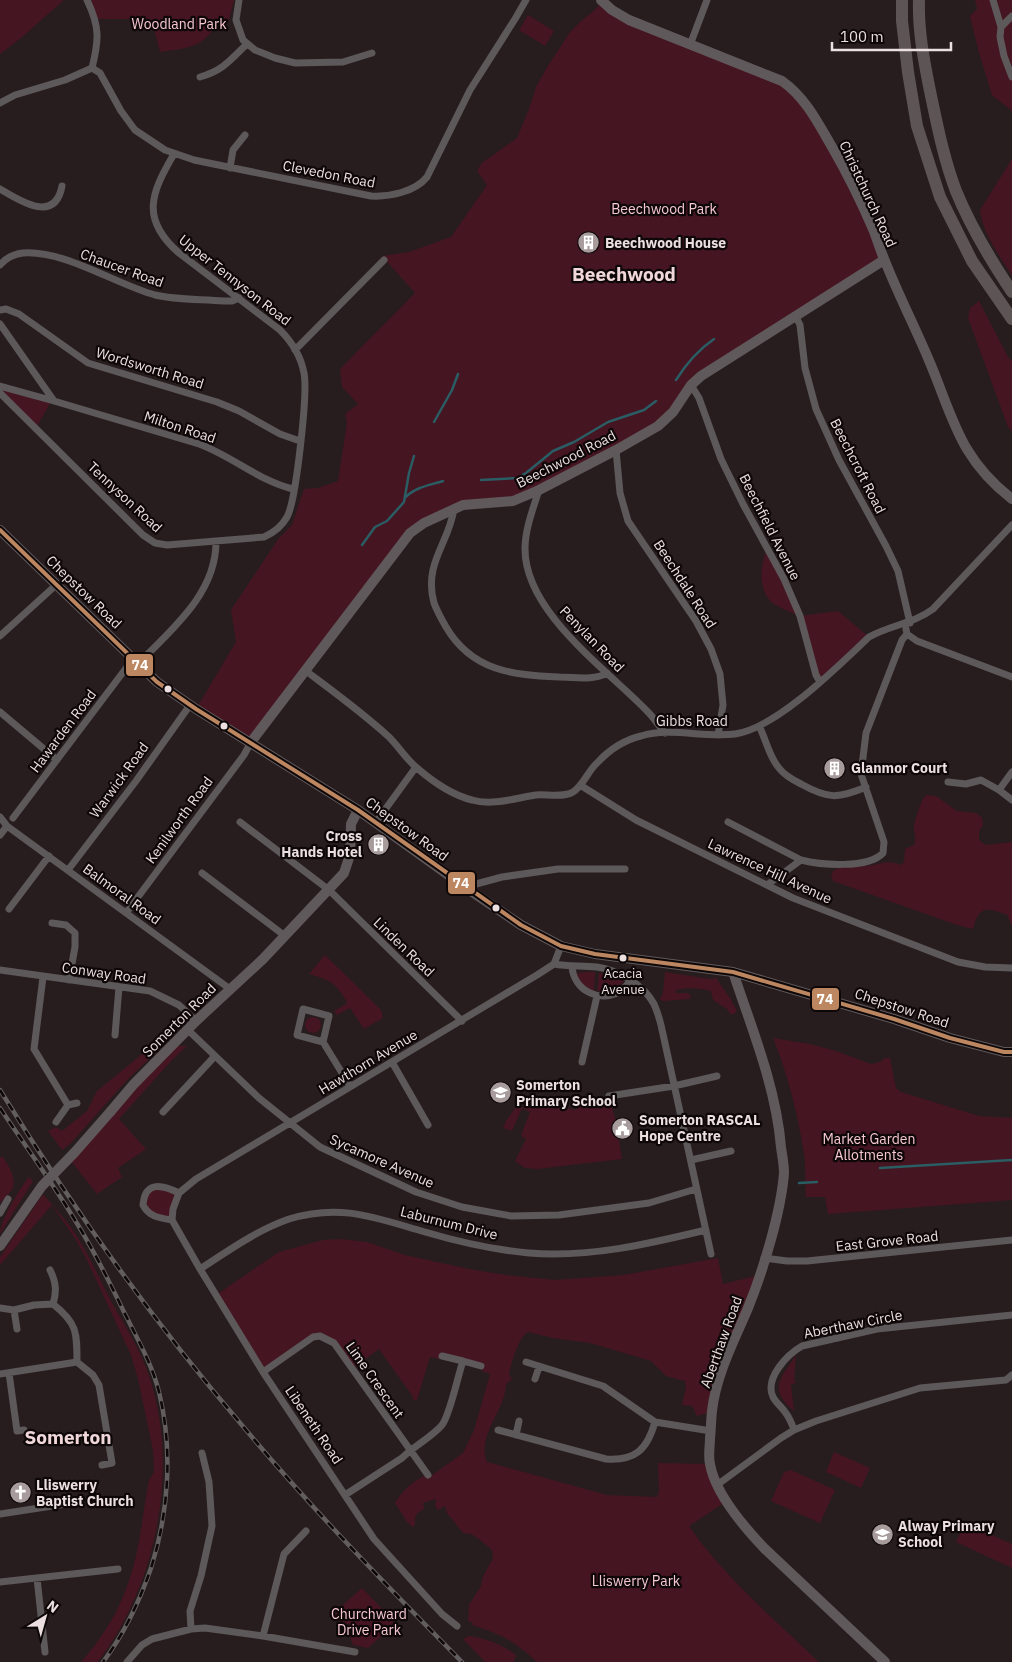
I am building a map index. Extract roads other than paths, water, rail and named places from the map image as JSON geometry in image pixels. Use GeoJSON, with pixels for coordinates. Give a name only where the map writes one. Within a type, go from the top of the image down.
{"type":"FeatureCollection","features":[{"type":"Feature","properties":{"kind":"highway"},"geometry":{"type":"LineString","coordinates":[[902,0],[902,21],[908,72],[917,126],[940,197],[972,261],[1012,319]]}},
{"type":"Feature","properties":{"kind":"highway"},"geometry":{"type":"LineString","coordinates":[[919,0],[921,44],[928,82],[938,130],[956,190],[985,252],[1012,292]]}},
{"type":"Feature","properties":{"kind":"street"},"geometry":{"type":"LineString","coordinates":[[0,104],[15,96],[65,80],[92,68],[98,37],[96,23],[87,0]]}},
{"type":"Feature","properties":{"kind":"street"},"geometry":{"type":"LineString","coordinates":[[239,0],[236,20],[241,36],[246,44],[269,56],[290,62],[345,62],[372,52]]}},
{"type":"Feature","properties":{"kind":"street","name":"Clevedon Road"},"geometry":{"type":"LineString","coordinates":[[92,68],[100,73],[121,111],[135,130],[156,145],[174,154],[230,168],[371,196],[392,194],[416,187],[427,177],[470,90],[516,19],[526,0]]}},
{"type":"Feature","properties":{"kind":"street","name":"Christchurch Road"},"geometry":{"type":"LineString","coordinates":[[600,0],[629,20],[762,72],[782,81],[794,90],[814,116],[841,164],[872,228],[884,260],[929,360],[963,445],[985,475],[1012,499]]}},
{"type":"Feature","properties":{"kind":"street"},"geometry":{"type":"LineString","coordinates":[[690,45],[707,0]]}},
{"type":"Feature","properties":{"kind":"street"},"geometry":{"type":"LineString","coordinates":[[993,0],[1001,27],[1001,46],[1012,77]]}},
{"type":"Feature","properties":{"kind":"street"},"geometry":{"type":"LineString","coordinates":[[1001,27],[1012,16]]}},
{"type":"Feature","properties":{"kind":"street"},"geometry":{"type":"LineString","coordinates":[[200,77],[221,69],[246,44]]}},
{"type":"Feature","properties":{"kind":"street"},"geometry":{"type":"LineString","coordinates":[[230,168],[233,150],[245,135]]}},
{"type":"Feature","properties":{"kind":"street","name":"Upper Tennyson Road"},"geometry":{"type":"LineString","coordinates":[[174,154],[155,191],[152,206],[157,226],[173,248],[280,330],[295,350],[302,366],[305,381],[294,489]]}},
{"type":"Feature","properties":{"kind":"street"},"geometry":{"type":"LineString","coordinates":[[0,189],[27,204],[44,207],[52,205],[57,200],[62,186]]}},
{"type":"Feature","properties":{"kind":"street","name":"Chaucer Road"},"geometry":{"type":"LineString","coordinates":[[0,265],[12,255],[36,254],[70,262],[158,295],[224,301],[239,298]]}},
{"type":"Feature","properties":{"kind":"street"},"geometry":{"type":"LineString","coordinates":[[295,350],[384,260]]}},
{"type":"Feature","properties":{"kind":"street","name":"Beechwood Road"},"geometry":{"type":"LineString","coordinates":[[251,742],[410,533],[424,522],[454,508],[473,503],[513,501],[539,490],[616,450],[658,426],[673,412],[692,385],[701,376],[884,260]]}},
{"type":"Feature","properties":{"kind":"street","name":"Wordsworth Road"},"geometry":{"type":"LineString","coordinates":[[0,310],[12,310],[20,314],[88,363],[217,402],[286,437],[300,441]]}},
{"type":"Feature","properties":{"kind":"street","name":"Beechcroft Road"},"geometry":{"type":"LineString","coordinates":[[796,317],[800,325],[805,368],[816,409],[839,460],[898,571],[907,623],[907,634]]}},
{"type":"Feature","properties":{"kind":"street"},"geometry":{"type":"LineString","coordinates":[[0,324],[2,332],[54,401]]}},
{"type":"Feature","properties":{"kind":"street","name":"Beechfield Avenue"},"geometry":{"type":"LineString","coordinates":[[692,385],[721,459],[787,586],[800,616],[816,675],[820,682]]}},
{"type":"Feature","properties":{"kind":"street","name":"Milton Road"},"geometry":{"type":"LineString","coordinates":[[0,386],[199,444],[215,450],[274,483],[294,489]]}},
{"type":"Feature","properties":{"kind":"street","name":"Tennyson Road"},"geometry":{"type":"LineString","coordinates":[[0,393],[150,540],[156,543],[167,545],[264,537],[273,532],[288,516],[294,489]]}},
{"type":"Feature","properties":{"kind":"street","name":"Beechdale Road"},"geometry":{"type":"LineString","coordinates":[[616,450],[620,493],[628,521],[696,621],[711,649],[720,674],[723,705],[718,735]]}},
{"type":"Feature","properties":{"kind":"street","name":"Penylan Road"},"geometry":{"type":"LineString","coordinates":[[539,490],[531,515],[525,551],[533,585],[553,617],[649,713],[665,733]]}},
{"type":"Feature","properties":{"kind":"street"},"geometry":{"type":"LineString","coordinates":[[454,508],[452,521],[435,560],[432,587],[434,603],[441,619],[461,647],[472,657],[487,666],[514,673],[535,676],[590,678],[607,673]]}},
{"type":"Feature","properties":{"kind":"street","name":"Gibbs Road"},"geometry":{"type":"LineString","coordinates":[[580,785],[596,763],[624,741],[644,735],[665,733],[737,734],[759,726],[811,690],[869,637],[922,618],[933,610],[1012,525]]}},
{"type":"Feature","properties":{"kind":"street","name":"Chepstow Road"},"geometry":{"type":"LineString","coordinates":[[1,533],[157,682],[190,705],[376,822],[465,888],[521,925],[561,946],[594,954],[733,972],[894,1019],[950,1038],[1004,1052],[1012,1052]]}},
{"type":"Feature","properties":{"kind":"street","name":"Hawarden Road"},"geometry":{"type":"LineString","coordinates":[[13,818],[135,662],[194,604],[211,570],[216,542]]}},
{"type":"Feature","properties":{"kind":"street"},"geometry":{"type":"LineString","coordinates":[[0,636],[56,584]]}},
{"type":"Feature","properties":{"kind":"street"},"geometry":{"type":"LineString","coordinates":[[728,822],[801,860],[813,863],[836,864],[876,859],[884,850],[884,842],[861,774],[866,733],[899,648],[907,634],[917,641],[1012,677]]}},
{"type":"Feature","properties":{"kind":"street"},"geometry":{"type":"LineString","coordinates":[[306,671],[355,708],[390,739],[416,767],[438,784],[454,793],[472,800],[493,802],[542,794],[569,794],[574,792],[580,785]]}},
{"type":"Feature","properties":{"kind":"street","name":"Warwick Road"},"geometry":{"type":"LineString","coordinates":[[68,870],[136,781],[190,705]]}},
{"type":"Feature","properties":{"kind":"street"},"geometry":{"type":"LineString","coordinates":[[0,712],[57,760]]}},
{"type":"Feature","properties":{"kind":"street"},"geometry":{"type":"LineString","coordinates":[[759,726],[779,769],[800,784],[816,793],[828,796],[849,794],[866,787]]}},
{"type":"Feature","properties":{"kind":"street","name":"Kenilworth Road"},"geometry":{"type":"LineString","coordinates":[[126,913],[244,755],[251,742]]}},
{"type":"Feature","properties":{"kind":"street"},"geometry":{"type":"LineString","coordinates":[[376,822],[416,767]]}},
{"type":"Feature","properties":{"kind":"street"},"geometry":{"type":"LineString","coordinates":[[999,790],[1012,772]]}},
{"type":"Feature","properties":{"kind":"street"},"geometry":{"type":"LineString","coordinates":[[948,782],[966,784],[981,780],[1012,800]]}},
{"type":"Feature","properties":{"kind":"street","name":"Lawrence Hill Avenue"},"geometry":{"type":"LineString","coordinates":[[580,785],[636,820],[793,898],[958,962],[985,967],[1012,968]]}},
{"type":"Feature","properties":{"kind":"street","name":"Somerton Road"},"geometry":{"type":"LineString","coordinates":[[0,1246],[42,1186],[75,1152],[132,1085],[196,1020],[286,936],[344,873],[350,855],[351,824],[358,810]]}},
{"type":"Feature","properties":{"kind":"street","name":"Balmoral Road"},"geometry":{"type":"LineString","coordinates":[[0,817],[8,826],[48,856],[230,988]]}},
{"type":"Feature","properties":{"kind":"street","name":"Linden Road"},"geometry":{"type":"LineString","coordinates":[[240,822],[329,890],[462,1021]]}},
{"type":"Feature","properties":{"kind":"street"},"geometry":{"type":"LineString","coordinates":[[0,835],[8,826]]}},
{"type":"Feature","properties":{"kind":"street"},"geometry":{"type":"LineString","coordinates":[[9,909],[48,856]]}},
{"type":"Feature","properties":{"kind":"street"},"geometry":{"type":"LineString","coordinates":[[767,885],[801,860]]}},
{"type":"Feature","properties":{"kind":"street"},"geometry":{"type":"LineString","coordinates":[[465,888],[502,877],[558,869],[626,869]]}},
{"type":"Feature","properties":{"kind":"street"},"geometry":{"type":"LineString","coordinates":[[202,873],[286,936]]}},
{"type":"Feature","properties":{"kind":"street"},"geometry":{"type":"LineString","coordinates":[[52,923],[66,925],[75,932],[75,947],[69,980]]}},
{"type":"Feature","properties":{"kind":"street"},"geometry":{"type":"LineString","coordinates":[[561,946],[554,964],[612,970],[644,992],[653,1003],[664,1034],[711,1254]]}},
{"type":"Feature","properties":{"kind":"street","name":"Hawthorn Avenue"},"geometry":{"type":"LineString","coordinates":[[179,1193],[196,1179],[554,964]]}},
{"type":"Feature","properties":{"kind":"street"},"geometry":{"type":"LineString","coordinates":[[572,967],[577,983],[583,989],[597,996],[618,993],[630,981]]}},
{"type":"Feature","properties":{"kind":"street","name":"Conway Road"},"geometry":{"type":"LineString","coordinates":[[0,970],[157,994],[179,1005],[196,1020]]}},
{"type":"Feature","properties":{"kind":"street","name":"Aberthaw Road"},"geometry":{"type":"LineString","coordinates":[[733,972],[772,1094],[780,1127],[784,1172],[773,1229],[748,1307],[721,1376],[712,1408],[709,1464],[718,1485],[738,1518],[765,1549],[885,1662]]}},
{"type":"Feature","properties":{"kind":"street"},"geometry":{"type":"LineString","coordinates":[[44,977],[34,1048],[68,1105]]}},
{"type":"Feature","properties":{"kind":"street"},"geometry":{"type":"LineString","coordinates":[[115,1035],[119,987]]}},
{"type":"Feature","properties":{"kind":"street"},"geometry":{"type":"LineString","coordinates":[[582,1062],[597,996]]}},
{"type":"Feature","properties":{"kind":"street"},"geometry":{"type":"LineString","coordinates":[[323,1042],[329,1016],[303,1010],[297,1035],[323,1042],[350,1086]]}},
{"type":"Feature","properties":{"kind":"street","name":"Sycamore Avenue"},"geometry":{"type":"LineString","coordinates":[[187,1030],[259,1098],[320,1147],[416,1192],[462,1207],[511,1216],[559,1215],[649,1203],[696,1189]]}},
{"type":"Feature","properties":{"kind":"street"},"geometry":{"type":"LineString","coordinates":[[163,1112],[215,1056]]}},
{"type":"Feature","properties":{"kind":"street"},"geometry":{"type":"LineString","coordinates":[[392,1062],[428,1125]]}},
{"type":"Feature","properties":{"kind":"street"},"geometry":{"type":"LineString","coordinates":[[609,1096],[674,1086],[717,1076]]}},
{"type":"Feature","properties":{"kind":"street"},"geometry":{"type":"LineString","coordinates":[[56,1122],[68,1105],[77,1102]]}},
{"type":"Feature","properties":{"kind":"street"},"geometry":{"type":"LineString","coordinates":[[691,1160],[731,1151]]}},
{"type":"Feature","properties":{"kind":"street"},"geometry":{"type":"LineString","coordinates":[[157,1186],[167,1187],[179,1193],[173,1209],[172,1220],[153,1216],[146,1211],[143,1205],[151,1188],[157,1186]]}},
{"type":"Feature","properties":{"kind":"street"},"geometry":{"type":"LineString","coordinates":[[0,1213],[8,1199]]}},
{"type":"Feature","properties":{"kind":"street","name":"Laburnum Drive"},"geometry":{"type":"LineString","coordinates":[[200,1269],[266,1228],[288,1220],[323,1212],[358,1213],[468,1243],[529,1253],[565,1254],[596,1251],[656,1242],[706,1230]]}},
{"type":"Feature","properties":{"kind":"street","name":"Libeneth Road"},"geometry":{"type":"LineString","coordinates":[[172,1220],[263,1372],[374,1539],[442,1614],[458,1626]]}},
{"type":"Feature","properties":{"kind":"street","name":"East Grove Road"},"geometry":{"type":"LineString","coordinates":[[764,1258],[807,1261],[1012,1240]]}},
{"type":"Feature","properties":{"kind":"street"},"geometry":{"type":"LineString","coordinates":[[50,1270],[54,1279],[56,1294],[53,1304]]}},
{"type":"Feature","properties":{"kind":"street"},"geometry":{"type":"LineString","coordinates":[[0,1308],[14,1310],[34,1304],[53,1304],[68,1317],[73,1326],[77,1344],[77,1362]]}},
{"type":"Feature","properties":{"kind":"street"},"geometry":{"type":"LineString","coordinates":[[14,1310],[17,1329]]}},
{"type":"Feature","properties":{"kind":"street","name":"Aberthaw Circle"},"geometry":{"type":"LineString","coordinates":[[794,1430],[785,1411],[777,1404],[771,1394],[771,1384],[774,1375],[786,1359],[793,1351],[802,1346],[877,1329],[1012,1315]]}},
{"type":"Feature","properties":{"kind":"street","name":"Lime Crescent"},"geometry":{"type":"LineString","coordinates":[[263,1372],[313,1337],[320,1336],[334,1343],[343,1353],[428,1475]]}},
{"type":"Feature","properties":{"kind":"street"},"geometry":{"type":"LineString","coordinates":[[442,1356],[481,1366]]}},
{"type":"Feature","properties":{"kind":"street"},"geometry":{"type":"LineString","coordinates":[[345,1495],[402,1458],[442,1425],[462,1361]]}},
{"type":"Feature","properties":{"kind":"street"},"geometry":{"type":"LineString","coordinates":[[0,1374],[77,1362],[93,1375],[99,1386],[112,1463],[102,1465]]}},
{"type":"Feature","properties":{"kind":"street"},"geometry":{"type":"LineString","coordinates":[[526,1362],[604,1386],[655,1422],[711,1430]]}},
{"type":"Feature","properties":{"kind":"street"},"geometry":{"type":"LineString","coordinates":[[535,1379],[539,1367]]}},
{"type":"Feature","properties":{"kind":"street"},"geometry":{"type":"LineString","coordinates":[[9,1373],[17,1431],[24,1430]]}},
{"type":"Feature","properties":{"kind":"street"},"geometry":{"type":"LineString","coordinates":[[718,1485],[794,1430],[816,1421],[920,1388],[1006,1380],[1012,1375]]}},
{"type":"Feature","properties":{"kind":"street"},"geometry":{"type":"LineString","coordinates":[[516,1435],[519,1422]]}},
{"type":"Feature","properties":{"kind":"street"},"geometry":{"type":"LineString","coordinates":[[498,1430],[606,1459],[617,1460],[627,1458],[642,1450],[652,1433],[655,1422]]}},
{"type":"Feature","properties":{"kind":"street"},"geometry":{"type":"LineString","coordinates":[[191,1629],[190,1611],[202,1576],[212,1526],[208,1482],[202,1453]]}},
{"type":"Feature","properties":{"kind":"street"},"geometry":{"type":"LineString","coordinates":[[0,1514],[78,1502]]}},
{"type":"Feature","properties":{"kind":"street"},"geometry":{"type":"LineString","coordinates":[[263,1636],[284,1554],[306,1531]]}},
{"type":"Feature","properties":{"kind":"street"},"geometry":{"type":"LineString","coordinates":[[0,1582],[118,1569]]}},
{"type":"Feature","properties":{"kind":"street"},"geometry":{"type":"LineString","coordinates":[[37,1578],[45,1652]]}},
{"type":"Feature","properties":{"kind":"street"},"geometry":{"type":"LineString","coordinates":[[127,1662],[142,1645],[152,1639],[191,1629],[214,1628],[356,1652]]}},
{"type":"Feature","properties":{"kind":"waterway"},"geometry":{"type":"LineString","coordinates":[[676,380],[693,358],[714,339]]}},
{"type":"Feature","properties":{"kind":"waterway"},"geometry":{"type":"LineString","coordinates":[[434,422],[452,390],[458,374]]}},
{"type":"Feature","properties":{"kind":"waterway"},"geometry":{"type":"LineString","coordinates":[[481,480],[517,478],[553,451],[574,442],[608,422],[644,410],[656,401]]}},
{"type":"Feature","properties":{"kind":"waterway"},"geometry":{"type":"LineString","coordinates":[[362,545],[375,527],[387,521],[404,502],[414,456]]}},
{"type":"Feature","properties":{"kind":"waterway"},"geometry":{"type":"LineString","coordinates":[[406,497],[418,489],[443,481]]}},
{"type":"Feature","properties":{"kind":"waterway"},"geometry":{"type":"LineString","coordinates":[[880,1168],[1012,1160]]}},
{"type":"Feature","properties":{"kind":"waterway"},"geometry":{"type":"LineString","coordinates":[[799,1183],[817,1182]]}},
{"type":"Feature","properties":{"kind":"railway"},"geometry":{"type":"LineString","coordinates":[[0,1090],[84,1220],[208,1385],[321,1515],[462,1662]]}},
{"type":"Feature","properties":{"kind":"railway"},"geometry":{"type":"LineString","coordinates":[[0,1108],[59,1195],[96,1257],[139,1341],[159,1392],[166,1436],[167,1458],[167,1480],[162,1525],[151,1568],[137,1604],[118,1640],[103,1662]]}},
{"type":"Feature","properties":{"kind":"place","name":"Beechwood House"},"geometry":{"type":"Point","coordinates":[589,243]}},
{"type":"Feature","properties":{"kind":"place","name":"Glanmor Court"},"geometry":{"type":"Point","coordinates":[835,768]}},
{"type":"Feature","properties":{"kind":"place","name":"Cross Hands Hotel"},"geometry":{"type":"Point","coordinates":[378,844]}},
{"type":"Feature","properties":{"kind":"place","name":"Acacia Avenue"},"geometry":{"type":"Point","coordinates":[623,958]}},
{"type":"Feature","properties":{"kind":"place","name":"Somerton Primary School"},"geometry":{"type":"Point","coordinates":[500,1093]}},
{"type":"Feature","properties":{"kind":"place","name":"Somerton RASCAL Hope Centre"},"geometry":{"type":"Point","coordinates":[623,1128]}},
{"type":"Feature","properties":{"kind":"place","name":"Lliswerry Baptist Church"},"geometry":{"type":"Point","coordinates":[20,1493]}},
{"type":"Feature","properties":{"kind":"place","name":"Alway Primary School"},"geometry":{"type":"Point","coordinates":[882,1534]}},
{"type":"Feature","properties":{"kind":"district","name":"Beechwood"},"geometry":{"type":"Point","coordinates":[624,274]}},
{"type":"Feature","properties":{"kind":"district","name":"Somerton"},"geometry":{"type":"Point","coordinates":[68,1437]}},
{"type":"Feature","properties":{"kind":"park label","name":"Woodland Park"},"geometry":{"type":"Point","coordinates":[179,24]}},
{"type":"Feature","properties":{"kind":"park label","name":"Beechwood Park"},"geometry":{"type":"Point","coordinates":[664,209]}},
{"type":"Feature","properties":{"kind":"park label","name":"Market Garden Allotments"},"geometry":{"type":"Point","coordinates":[869,1148]}},
{"type":"Feature","properties":{"kind":"park label","name":"Lliswerry Park"},"geometry":{"type":"Point","coordinates":[636,1581]}},
{"type":"Feature","properties":{"kind":"park label","name":"Churchward Drive Park"},"geometry":{"type":"Point","coordinates":[369,1622]}}]}
